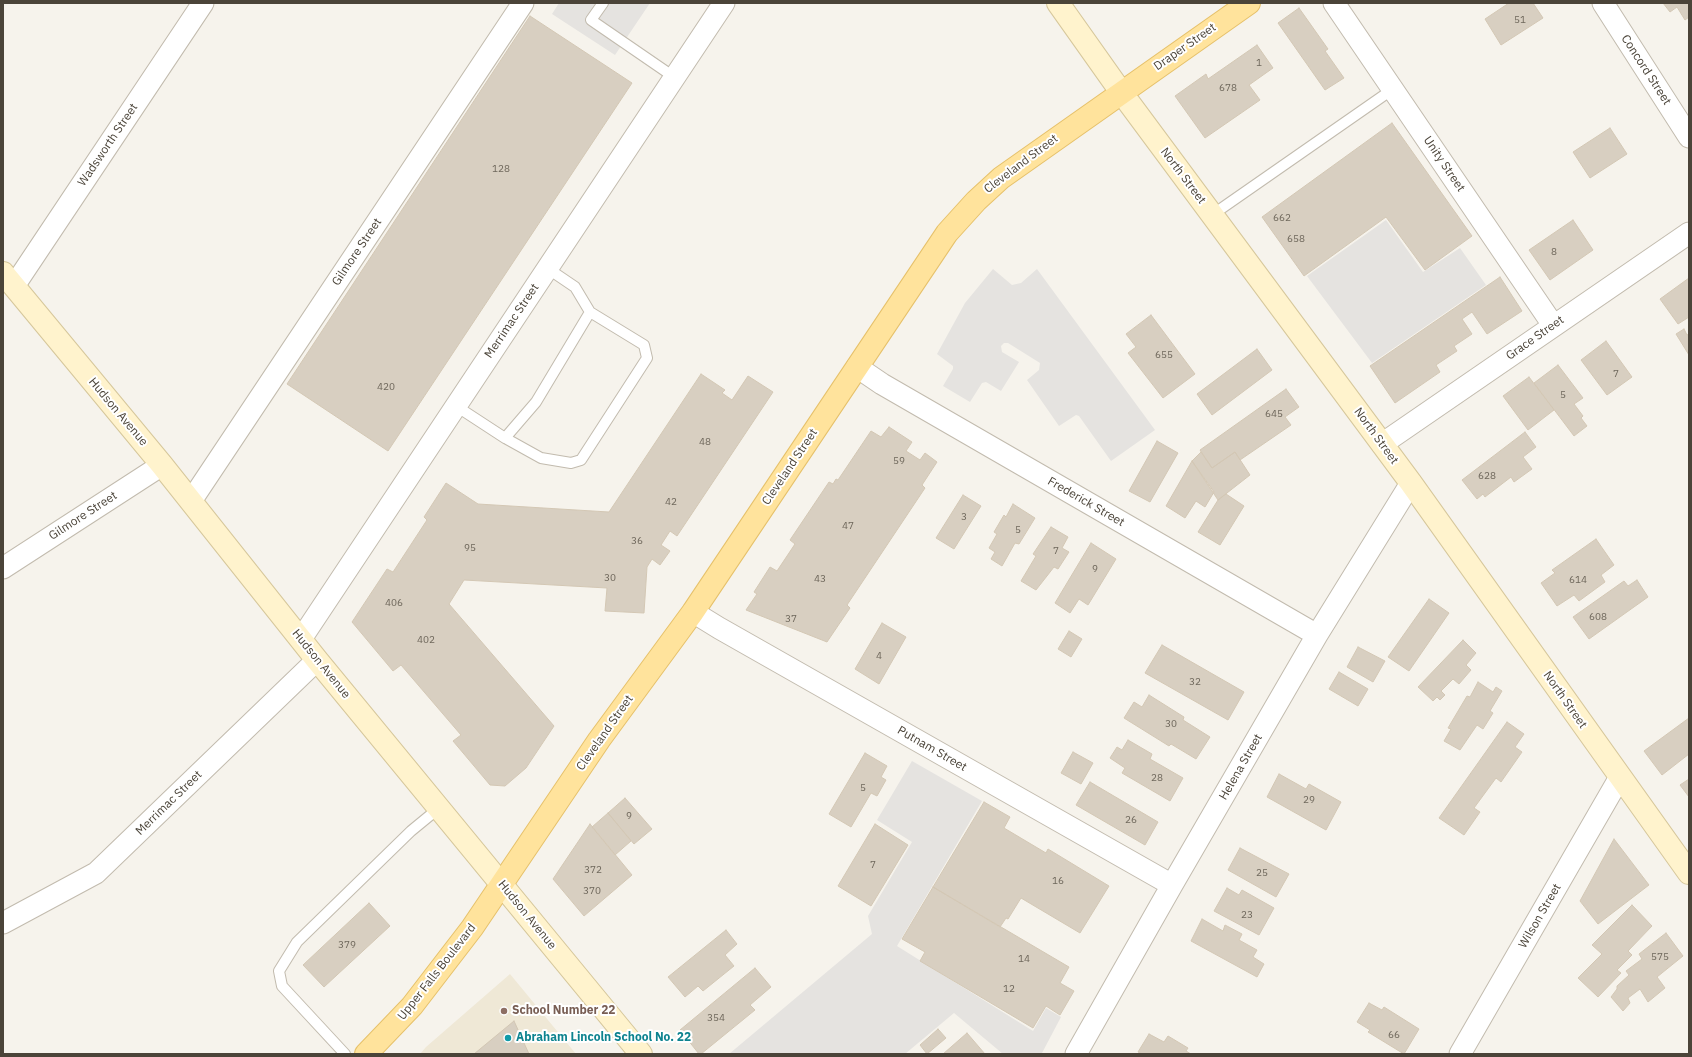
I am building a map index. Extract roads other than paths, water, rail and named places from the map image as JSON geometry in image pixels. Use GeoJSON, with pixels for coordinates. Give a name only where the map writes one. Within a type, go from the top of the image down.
{"type":"FeatureCollection","features":[{"type":"Feature","properties":{"kind":"main road","name":"Draper Street"},"geometry":{"type":"LineString","coordinates":[[1121,92],[1249,3]]}},
{"type":"Feature","properties":{"kind":"main road","name":"Cleveland Street"},"geometry":{"type":"LineString","coordinates":[[502,885],[599,740],[694,612],[933,252],[961,216],[1001,178],[1121,92]]}},
{"type":"Feature","properties":{"kind":"main road","name":"Upper Falls Boulevard"},"geometry":{"type":"LineString","coordinates":[[366,1054],[399,1020],[433,980],[502,885]]}},
{"type":"Feature","properties":{"kind":"street","name":"Wadsworth Street"},"geometry":{"type":"LineString","coordinates":[[8,280],[203,3]]}},
{"type":"Feature","properties":{"kind":"street","name":"Gilmore Street"},"geometry":{"type":"LineString","coordinates":[[191,501],[523,3]]}},
{"type":"Feature","properties":{"kind":"street","name":"Merrimac Street"},"geometry":{"type":"LineString","coordinates":[[301,638],[724,3]]}},
{"type":"Feature","properties":{"kind":"street","name":"North Street"},"geometry":{"type":"LineString","coordinates":[[1058,3],[1121,92],[1411,483],[1689,873]]}},
{"type":"Feature","properties":{"kind":"street","name":"Unity Street"},"geometry":{"type":"LineString","coordinates":[[1334,3],[1553,325]]}},
{"type":"Feature","properties":{"kind":"street","name":"Concord Street"},"geometry":{"type":"LineString","coordinates":[[1603,3],[1689,138]]}},
{"type":"Feature","properties":{"kind":"street","name":"Grace Street"},"geometry":{"type":"LineString","coordinates":[[1382,444],[1553,325],[1689,233]]}},
{"type":"Feature","properties":{"kind":"street","name":"Hudson Avenue"},"geometry":{"type":"LineString","coordinates":[[8,280],[191,501],[317,660],[641,1054]]}},
{"type":"Feature","properties":{"kind":"street","name":"Frederick Street"},"geometry":{"type":"LineString","coordinates":[[857,367],[889,388],[1317,635]]}},
{"type":"Feature","properties":{"kind":"street","name":"Gilmore Street"},"geometry":{"type":"LineString","coordinates":[[3,568],[162,466]]}},
{"type":"Feature","properties":{"kind":"street","name":"Helena Street"},"geometry":{"type":"LineString","coordinates":[[1076,1054],[1317,635],[1411,483]]}},
{"type":"Feature","properties":{"kind":"street","name":"Putnam Street"},"geometry":{"type":"LineString","coordinates":[[694,612],[726,632],[1172,885]]}},
{"type":"Feature","properties":{"kind":"street","name":"Merrimac Street"},"geometry":{"type":"LineString","coordinates":[[3,923],[96,873],[317,660]]}},
{"type":"Feature","properties":{"kind":"street","name":"Wilson Street"},"geometry":{"type":"LineString","coordinates":[[1460,1054],[1620,777]]}},
{"type":"Feature","properties":{"kind":"lane"},"geometry":{"type":"LineString","coordinates":[[603,3],[591,20],[674,77]]}},
{"type":"Feature","properties":{"kind":"lane"},"geometry":{"type":"LineString","coordinates":[[1212,215],[1393,90]]}},
{"type":"Feature","properties":{"kind":"lane"},"geometry":{"type":"LineString","coordinates":[[456,406],[505,438],[541,458],[571,463],[581,460],[647,358],[644,345],[590,312],[575,287],[548,268]]}},
{"type":"Feature","properties":{"kind":"lane"},"geometry":{"type":"LineString","coordinates":[[505,438],[536,402],[590,312]]}},
{"type":"Feature","properties":{"kind":"lane"},"geometry":{"type":"LineString","coordinates":[[345,1054],[282,986],[279,971],[296,942],[411,831],[439,808]]}},
{"type":"Feature","properties":{"kind":"place","name":"School Number 22"},"geometry":{"type":"Point","coordinates":[504,1011]}},
{"type":"Feature","properties":{"kind":"place","name":"Abraham Lincoln School No. 22"},"geometry":{"type":"Point","coordinates":[508,1038]}}]}
